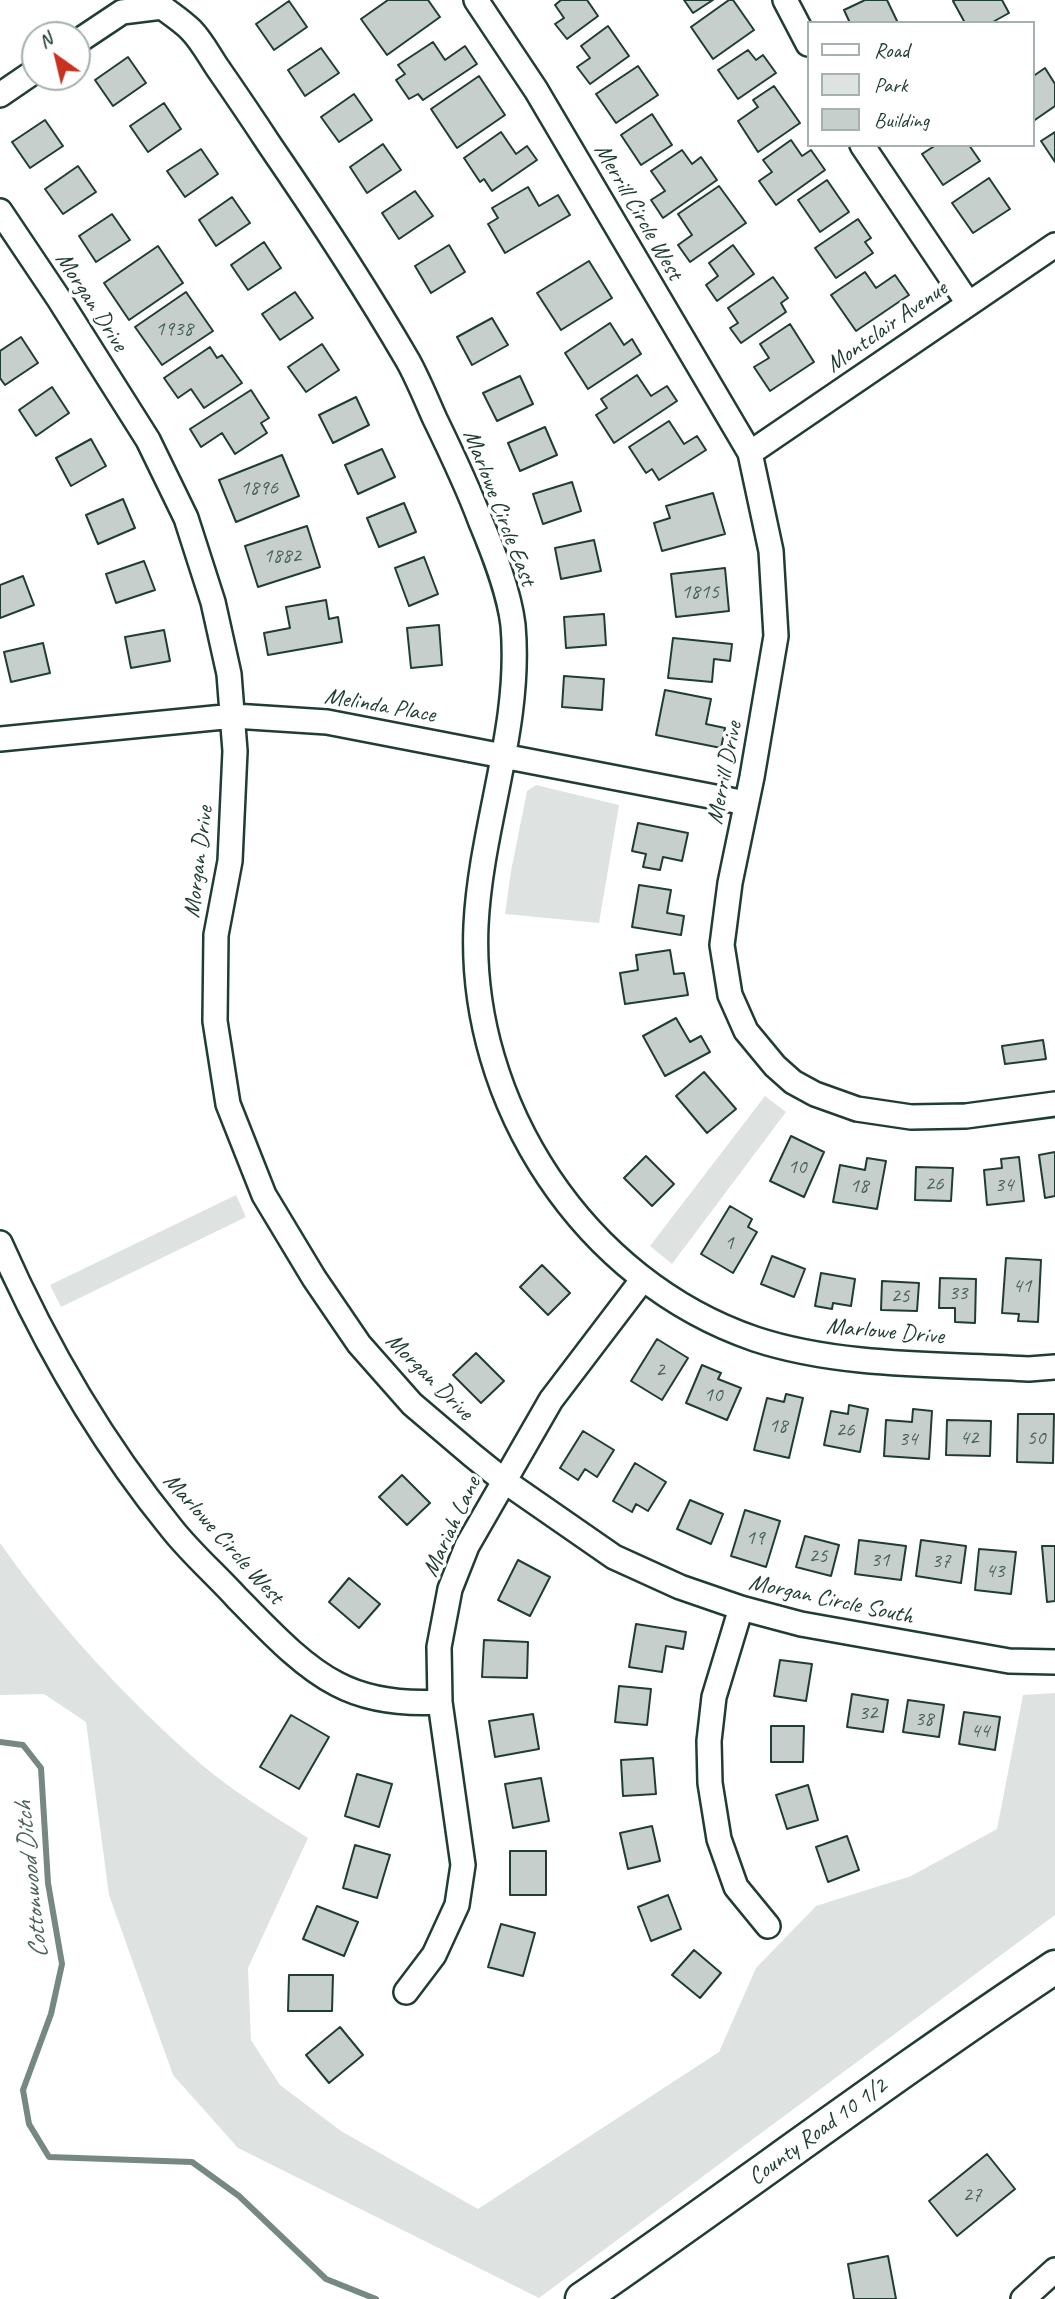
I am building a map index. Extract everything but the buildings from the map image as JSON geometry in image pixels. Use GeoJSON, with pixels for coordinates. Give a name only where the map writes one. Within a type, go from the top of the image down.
{"type":"FeatureCollection","features":[{"type":"Feature","properties":{"kind":"street","name":"Merrill Circle West"},"geometry":{"type":"LineString","coordinates":[[477,0],[537,90],[750,453]]}},
{"type":"Feature","properties":{"kind":"street"},"geometry":{"type":"LineString","coordinates":[[785,0],[806,40]]}},
{"type":"Feature","properties":{"kind":"street","name":"Marlowe Circle East"},"geometry":{"type":"LineString","coordinates":[[91,33],[122,12],[162,7],[193,32],[305,197],[410,364],[469,490],[494,554],[512,620],[515,685],[483,866],[476,926],[478,985],[491,1054],[514,1119],[541,1167],[574,1211],[606,1247],[643,1279]]}},
{"type":"Feature","properties":{"kind":"street"},"geometry":{"type":"LineString","coordinates":[[0,95],[21,81]]}},
{"type":"Feature","properties":{"kind":"street"},"geometry":{"type":"LineString","coordinates":[[863,147],[968,303]]}},
{"type":"Feature","properties":{"kind":"street","name":"Morgan Drive"},"geometry":{"type":"LineString","coordinates":[[0,211],[148,440],[186,518],[213,602],[229,674],[233,716],[234,785],[230,861],[216,935],[215,1021],[228,1104],[264,1195],[314,1278],[359,1344],[412,1404],[503,1480]]}},
{"type":"Feature","properties":{"kind":"street","name":"Montclair Avenue"},"geometry":{"type":"LineString","coordinates":[[750,453],[1055,245]]}},
{"type":"Feature","properties":{"kind":"street","name":"Merrill Drive"},"geometry":{"type":"LineString","coordinates":[[750,453],[771,551],[776,636],[730,883],[722,945],[730,995],[746,1031],[775,1066],[793,1082],[815,1094],[857,1109],[911,1117],[966,1116],[1055,1104]]}},
{"type":"Feature","properties":{"kind":"street","name":"Melinda Place"},"geometry":{"type":"LineString","coordinates":[[0,739],[233,716],[327,722],[746,803]]}},
{"type":"Feature","properties":{"kind":"street","name":"Marlowe Circle West"},"geometry":{"type":"LineString","coordinates":[[0,1243],[30,1311],[104,1437],[172,1530],[282,1644],[336,1684],[399,1703],[440,1702]]}},
{"type":"Feature","properties":{"kind":"street","name":"Mariah Lane"},"geometry":{"type":"LineString","coordinates":[[406,1992],[434,1955],[457,1905],[463,1865],[440,1702],[439,1647],[450,1589],[467,1546],[551,1400],[643,1279]]}},
{"type":"Feature","properties":{"kind":"street","name":"Marlowe Drive"},"geometry":{"type":"LineString","coordinates":[[643,1279],[699,1314],[755,1339],[834,1358],[1029,1369],[1055,1367]]}},
{"type":"Feature","properties":{"kind":"street","name":"Morgan Circle South"},"geometry":{"type":"LineString","coordinates":[[503,1480],[614,1556],[680,1587],[741,1608],[801,1625],[1009,1661],[1055,1662]]}},
{"type":"Feature","properties":{"kind":"street"},"geometry":{"type":"LineString","coordinates":[[741,1608],[714,1697],[709,1741],[710,1783],[719,1839],[736,1887],[768,1926]]}},
{"type":"Feature","properties":{"kind":"street","name":"County Road 10 1/2"},"geometry":{"type":"LineString","coordinates":[[582,2299],[1051,1968]]}},
{"type":"Feature","properties":{"kind":"street"},"geometry":{"type":"LineString","coordinates":[[1023,2299],[1055,2270]]}},
{"type":"Feature","properties":{"kind":"green space"},"geometry":{"type":"Polygon","coordinates":[[[536,785],[619,805],[599,923],[505,914],[527,791],[536,785]]]}},
{"type":"Feature","properties":{"kind":"green space"},"geometry":{"type":"Polygon","coordinates":[[[765,1096],[786,1112],[672,1264],[650,1246],[765,1096]]]}},
{"type":"Feature","properties":{"kind":"green space"},"geometry":{"type":"Polygon","coordinates":[[[236,1195],[246,1217],[61,1307],[50,1285],[236,1195]]]}},
{"type":"Feature","properties":{"kind":"green space"},"geometry":{"type":"Polygon","coordinates":[[[0,1543],[69,1632],[174,1740],[214,1775],[308,1838],[248,1968],[251,2040],[280,2085],[341,2131],[478,2209],[719,2052],[756,1968],[816,1906],[911,1876],[997,1829],[1023,1695],[1055,1693],[1055,1915],[539,2298],[238,2148],[173,2075],[109,1895],[86,1722],[44,1694],[0,1695],[0,1543]]]}},
{"type":"Feature","properties":{"kind":"waterway","name":"Cottonwood Ditch"},"geometry":{"type":"LineString","coordinates":[[0,1742],[23,1745],[41,1768],[48,1883],[62,1964],[51,2014],[23,2090],[29,2124],[49,2157],[192,2162],[239,2196],[326,2279],[376,2299]]}}]}
